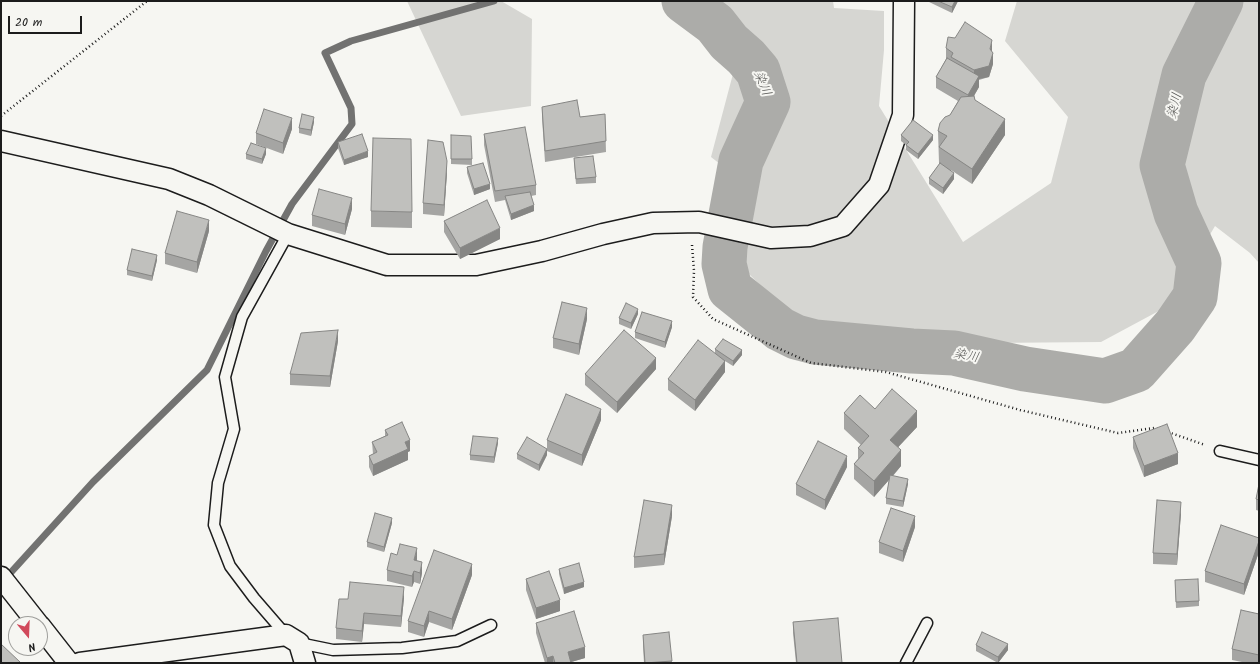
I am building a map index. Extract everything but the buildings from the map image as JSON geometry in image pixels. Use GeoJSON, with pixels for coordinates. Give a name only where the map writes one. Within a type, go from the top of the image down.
{"type":"FeatureCollection","features":[{"type":"Feature","properties":{"kind":"street"},"geometry":{"type":"LineString","coordinates":[[1,141],[169,179],[209,195],[288,234],[387,265],[476,265],[542,251],[603,234],[652,223],[694,222],[771,238],[810,236],[843,226],[879,185],[903,115],[904,1]]}},
{"type":"Feature","properties":{"kind":"street"},"geometry":{"type":"LineString","coordinates":[[1,576],[32,616]]}},
{"type":"Feature","properties":{"kind":"street"},"geometry":{"type":"LineString","coordinates":[[48,636],[69,663]]}},
{"type":"Feature","properties":{"kind":"street"},"geometry":{"type":"LineString","coordinates":[[80,663],[293,639],[305,663]]}},
{"type":"Feature","properties":{"kind":"lane"},"geometry":{"type":"LineString","coordinates":[[288,234],[242,317],[225,377],[234,429],[218,483],[214,525],[230,566],[254,598],[293,639],[333,650],[402,648],[457,641],[491,625]]}},
{"type":"Feature","properties":{"kind":"lane"},"geometry":{"type":"LineString","coordinates":[[1220,451],[1259,460]]}},
{"type":"Feature","properties":{"kind":"lane"},"geometry":{"type":"LineString","coordinates":[[906,663],[927,622]]}},
{"type":"Feature","properties":{"kind":"path"},"geometry":{"type":"LineString","coordinates":[[1,116],[146,1]]}},
{"type":"Feature","properties":{"kind":"path"},"geometry":{"type":"LineString","coordinates":[[694,222],[693,297],[713,319],[811,363],[886,372],[1020,410],[1118,433],[1154,428],[1220,451]]}},
{"type":"Feature","properties":{"kind":"shaded area"},"geometry":{"type":"Polygon","coordinates":[[[407,1],[501,1],[532,19],[531,106],[461,116],[407,1]]]}},
{"type":"Feature","properties":{"kind":"shaded area"},"geometry":{"type":"Polygon","coordinates":[[[697,1],[833,1],[834,8],[884,11],[884,50],[879,106],[963,242],[1051,183],[1068,117],[1005,41],[1017,1],[1259,1],[1259,263],[1250,253],[1215,226],[1168,306],[1101,342],[986,343],[808,322],[774,299],[742,267],[738,178],[711,157],[734,70],[697,1]]]}},
{"type":"Feature","properties":{"kind":"waterway"},"geometry":{"type":"LineString","coordinates":[[4,580],[93,482],[207,370],[266,251],[292,204],[352,124],[351,108],[325,53],[351,41],[494,1]]}},
{"type":"Feature","properties":{"kind":"waterway","name":"染川"},"geometry":{"type":"LineString","coordinates":[[684,1],[715,24],[729,42],[746,57],[758,71],[768,102],[741,161],[725,247],[724,264],[730,289],[780,329],[796,337],[815,342],[912,351],[954,353],[1025,369],[1105,381],[1136,370],[1175,326],[1195,297],[1199,263],[1176,213],[1162,165],[1184,75],[1221,1]]}}]}
